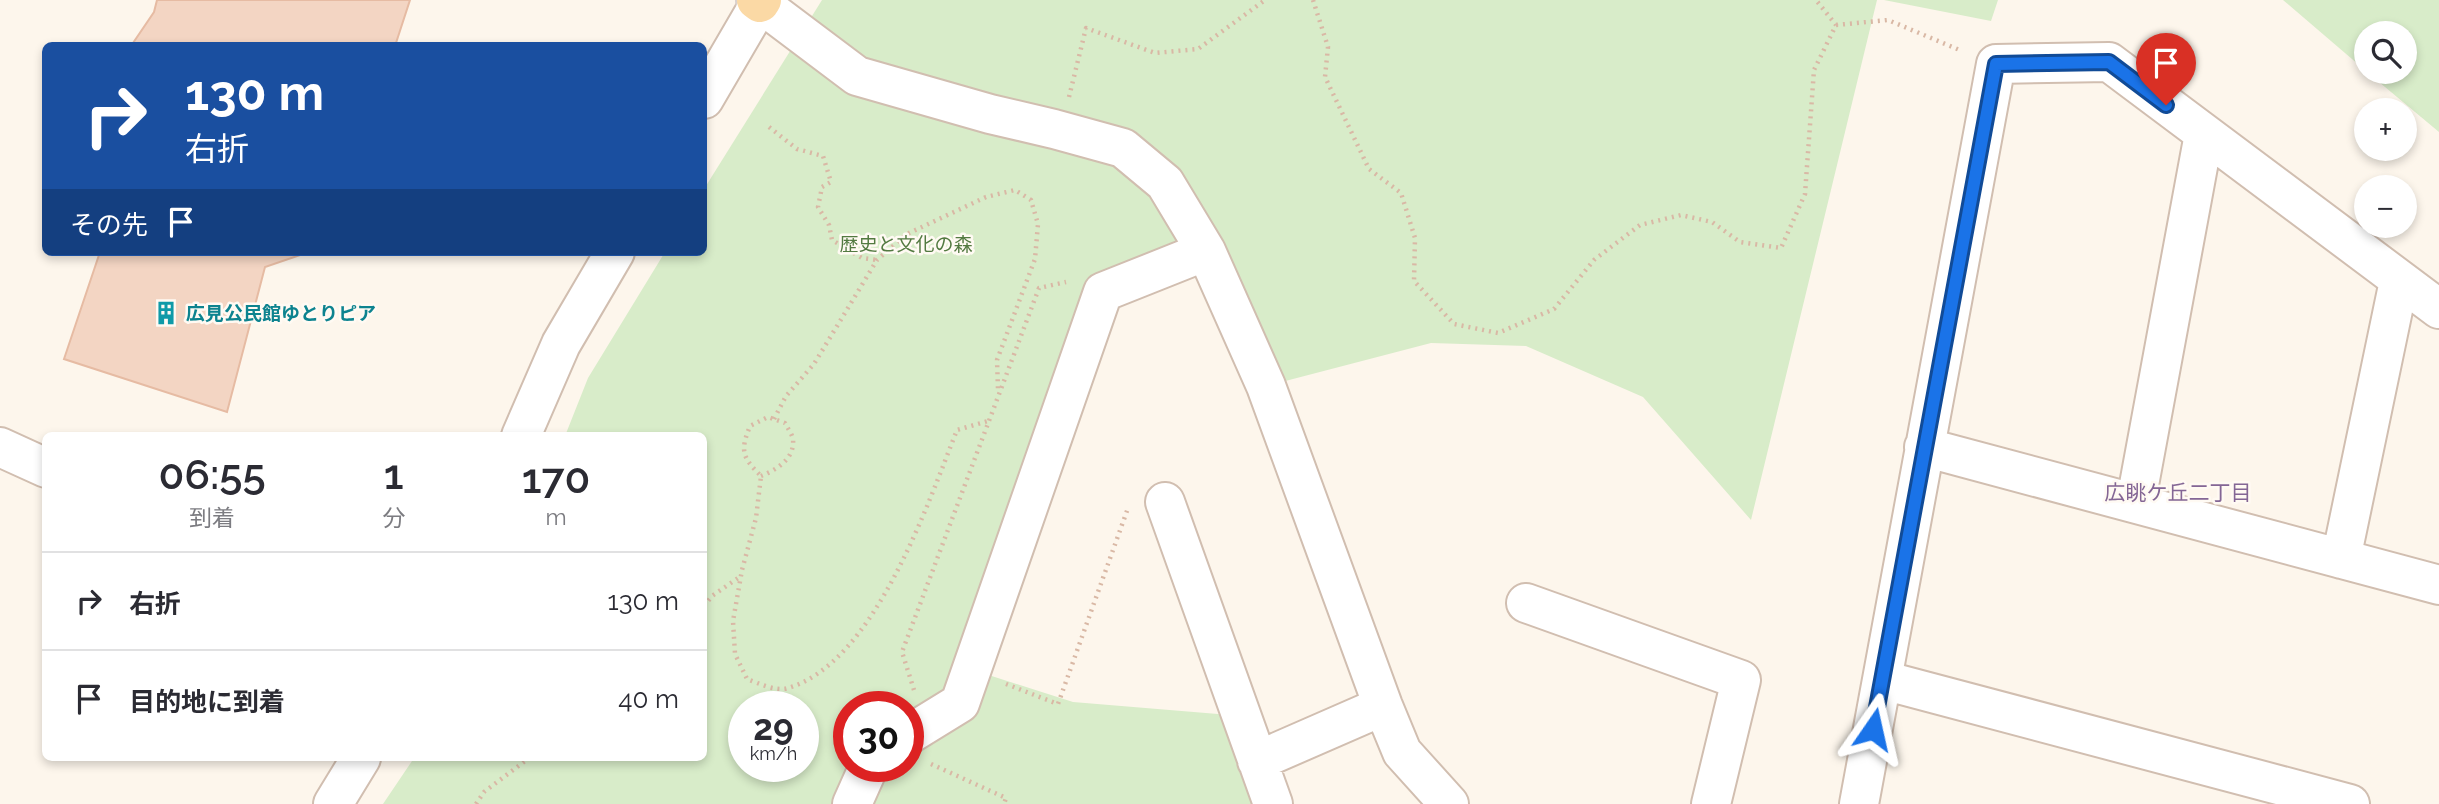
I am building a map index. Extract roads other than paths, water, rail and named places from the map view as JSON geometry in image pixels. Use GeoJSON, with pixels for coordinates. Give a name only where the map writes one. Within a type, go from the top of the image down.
{"type":"FeatureCollection","features":[{"type":"Feature","properties":{"kind":"street"},"geometry":{"type":"LineString","coordinates":[[707,94],[759,1],[857,76],[1123,148],[1165,183],[1206,251],[1266,386],[1402,752],[1449,804]]}},
{"type":"Feature","properties":{"kind":"street"},"geometry":{"type":"LineString","coordinates":[[1859,804],[1996,64],[2109,62],[2439,309]]}},
{"type":"Feature","properties":{"kind":"street"},"geometry":{"type":"LineString","coordinates":[[2136,502],[2204,134]]}},
{"type":"Feature","properties":{"kind":"street"},"geometry":{"type":"LineString","coordinates":[[924,734],[960,703],[1103,292],[1206,251]]}},
{"type":"Feature","properties":{"kind":"street"},"geometry":{"type":"LineString","coordinates":[[523,432],[561,344],[613,256]]}},
{"type":"Feature","properties":{"kind":"street"},"geometry":{"type":"LineString","coordinates":[[2341,559],[2399,281]]}},
{"type":"Feature","properties":{"kind":"street"},"geometry":{"type":"LineString","coordinates":[[0,447],[42,466]]}},
{"type":"Feature","properties":{"kind":"street"},"geometry":{"type":"LineString","coordinates":[[1924,447],[2439,585]]}},
{"type":"Feature","properties":{"kind":"street"},"geometry":{"type":"LineString","coordinates":[[1165,502],[1273,804]]}},
{"type":"Feature","properties":{"kind":"street"},"geometry":{"type":"LineString","coordinates":[[1526,603],[1741,680],[1711,804]]}},
{"type":"Feature","properties":{"kind":"street"},"geometry":{"type":"LineString","coordinates":[[1883,680],[2350,804]]}},
{"type":"Feature","properties":{"kind":"street"},"geometry":{"type":"LineString","coordinates":[[1257,761],[1383,706]]}},
{"type":"Feature","properties":{"kind":"street"},"geometry":{"type":"LineString","coordinates":[[333,804],[359,761]]}},
{"type":"Feature","properties":{"kind":"street"},"geometry":{"type":"LineString","coordinates":[[852,804],[862,782]]}},
{"type":"Feature","properties":{"kind":"place","name":"広見公民館ゆとりピア"},"geometry":{"type":"Point","coordinates":[166,313]}},
{"type":"Feature","properties":{"kind":"district","name":"広眺ケ丘二丁目"},"geometry":{"type":"Point","coordinates":[2178,492]}},
{"type":"Feature","properties":{"kind":"park label","name":"歴史と文化の森"},"geometry":{"type":"Point","coordinates":[906,244]}}]}
